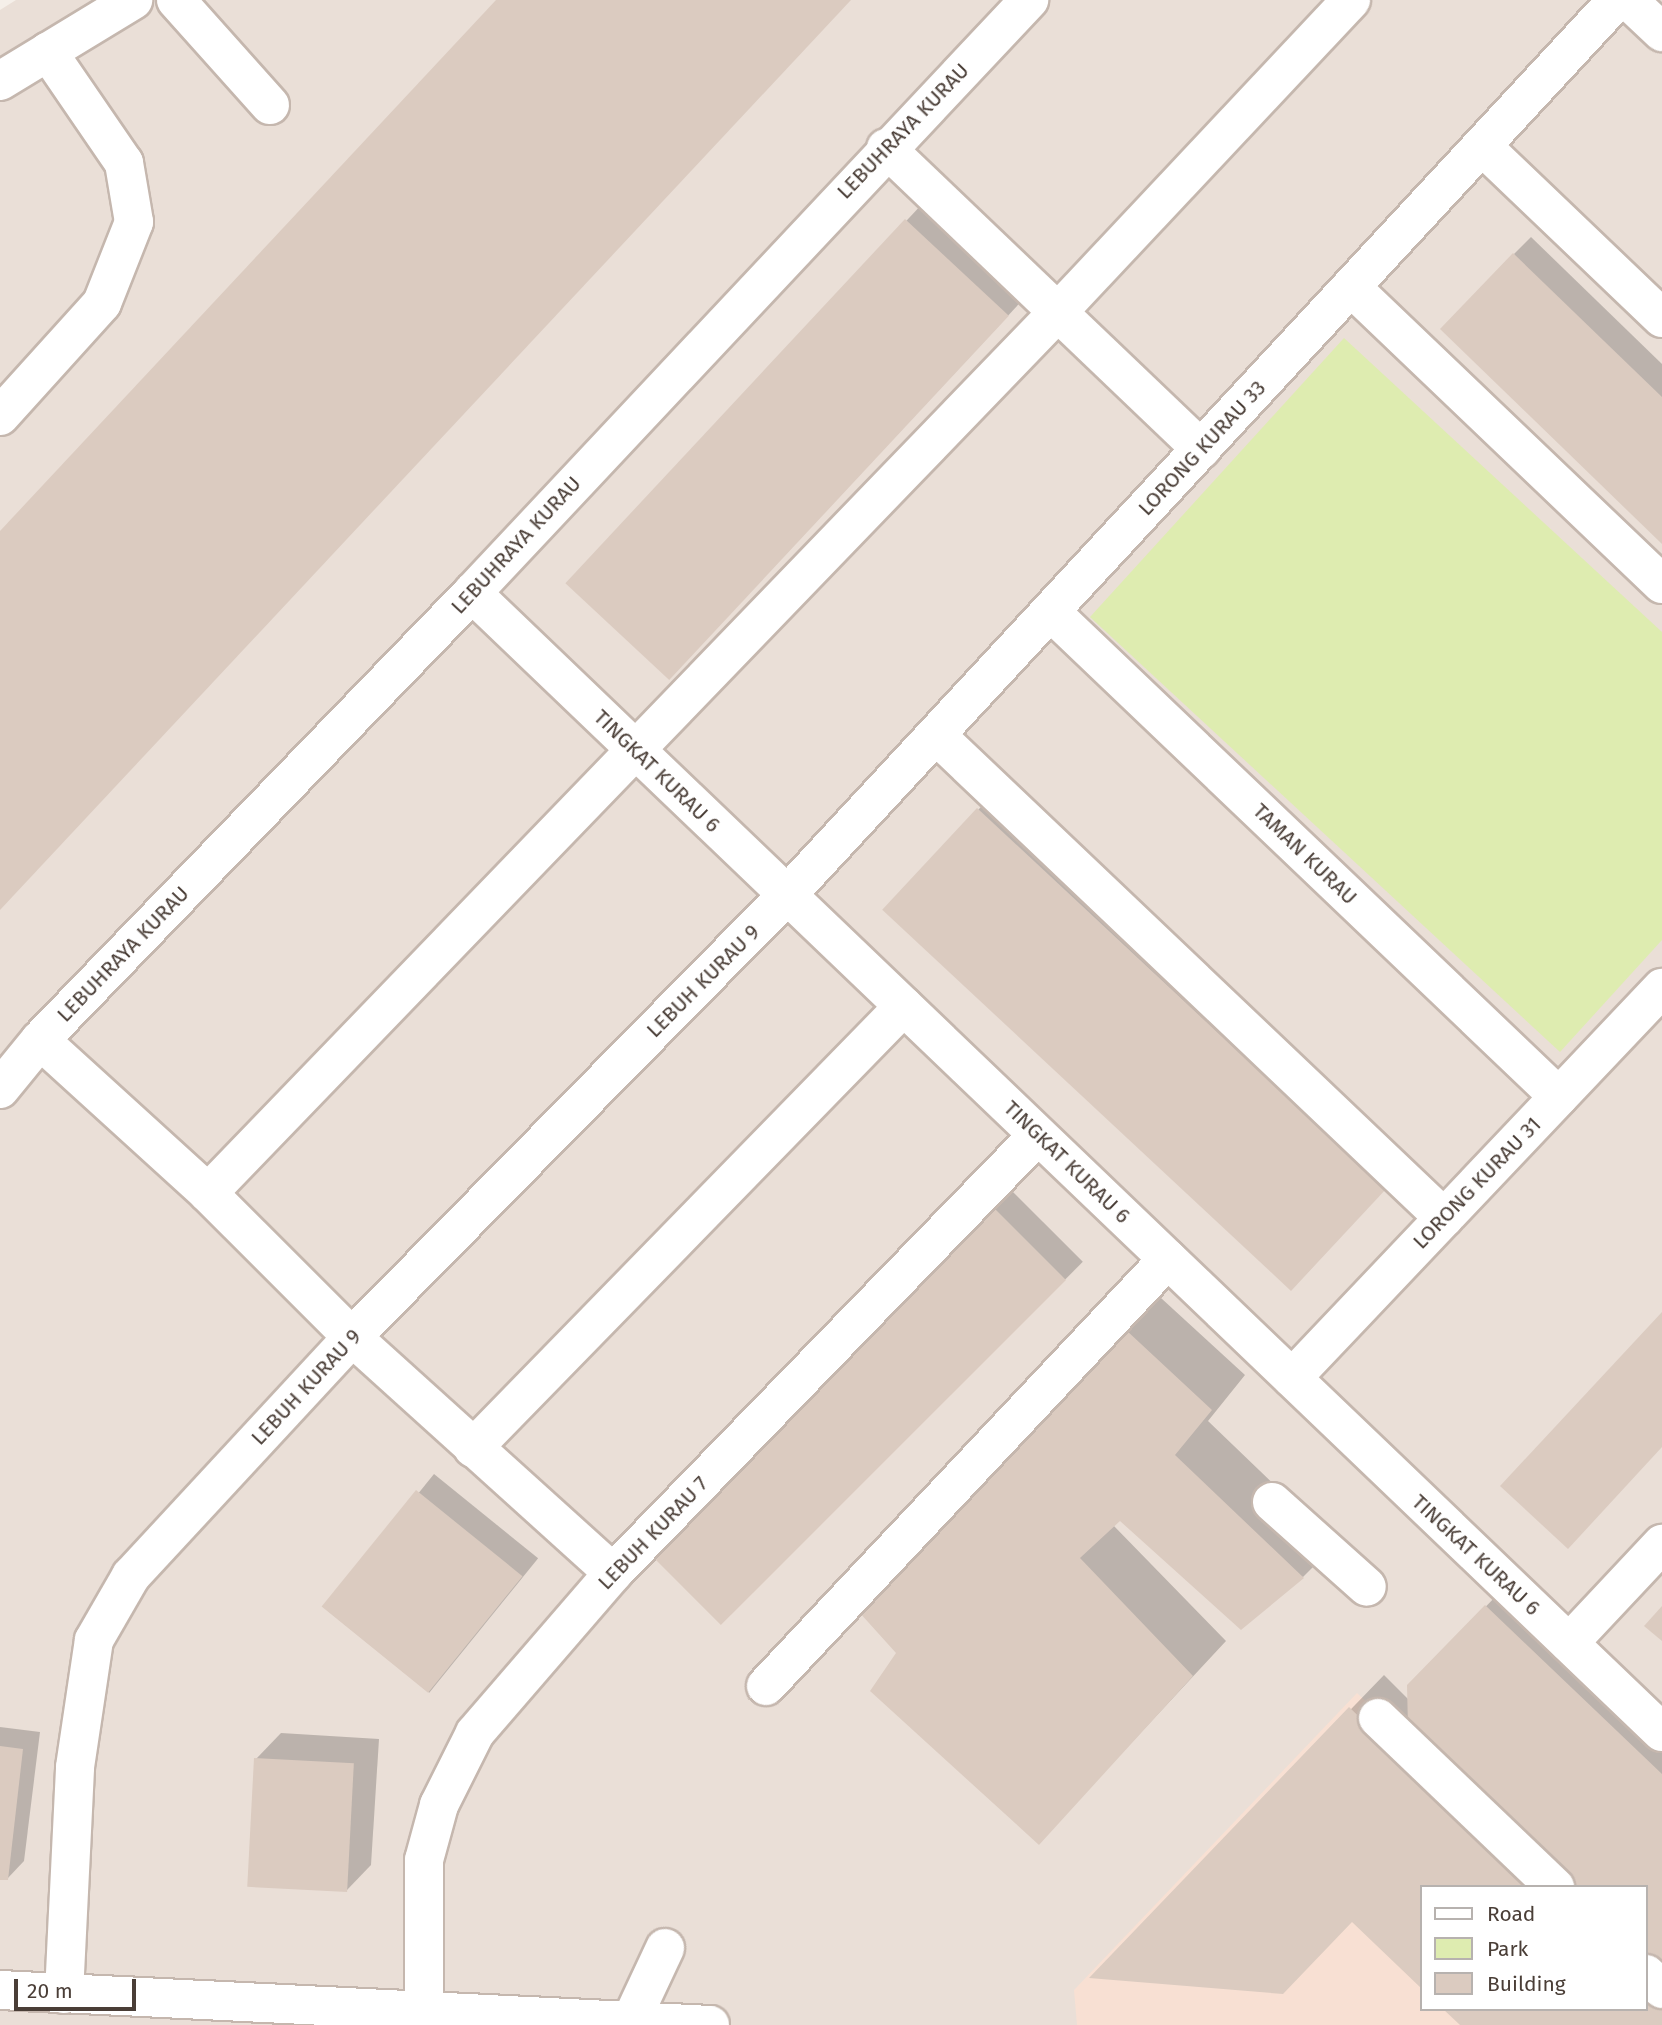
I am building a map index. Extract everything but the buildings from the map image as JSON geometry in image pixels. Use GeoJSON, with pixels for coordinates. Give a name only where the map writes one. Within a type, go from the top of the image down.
{"type":"FeatureCollection","features":[{"type":"Feature","properties":{"kind":"street"},"geometry":{"type":"LineString","coordinates":[[0,81],[132,0]]}},
{"type":"Feature","properties":{"kind":"street"},"geometry":{"type":"LineString","coordinates":[[176,0],[270,105]]}},
{"type":"Feature","properties":{"kind":"street","name":"LEBUHRAYA KURAU"},"geometry":{"type":"LineString","coordinates":[[0,1089],[40,1040],[472,593],[886,148],[1029,0]]}},
{"type":"Feature","properties":{"kind":"street"},"geometry":{"type":"LineString","coordinates":[[208,1193],[1058,312],[1351,0]]}},
{"type":"Feature","properties":{"kind":"street","name":"LORONG KURAU 33"},"geometry":{"type":"LineString","coordinates":[[787,895],[1617,0]]}},
{"type":"Feature","properties":{"kind":"street"},"geometry":{"type":"LineString","coordinates":[[1628,0],[1662,32]]}},
{"type":"Feature","properties":{"kind":"street"},"geometry":{"type":"LineString","coordinates":[[0,416],[102,303],[134,222],[124,163],[48,52]]}},
{"type":"Feature","properties":{"kind":"street"},"geometry":{"type":"LineString","coordinates":[[1482,146],[1662,318]]}},
{"type":"Feature","properties":{"kind":"street"},"geometry":{"type":"LineString","coordinates":[[886,148],[1201,449]]}},
{"type":"Feature","properties":{"kind":"street"},"geometry":{"type":"LineString","coordinates":[[1351,287],[1662,584]]}},
{"type":"Feature","properties":{"kind":"street","name":"TINGKAT KURAU 6"},"geometry":{"type":"LineString","coordinates":[[472,593],[1662,1732]]}},
{"type":"Feature","properties":{"kind":"street","name":"TAMAN KURAU"},"geometry":{"type":"LineString","coordinates":[[1051,612],[1559,1097]]}},
{"type":"Feature","properties":{"kind":"street"},"geometry":{"type":"LineString","coordinates":[[936,735],[1444,1217]]}},
{"type":"Feature","properties":{"kind":"street","name":"LEBUH KURAU 9"},"geometry":{"type":"LineString","coordinates":[[64,1994],[75,1767],[94,1640],[131,1576],[352,1337],[787,895]]}},
{"type":"Feature","properties":{"kind":"street","name":"LORONG KURAU 31"},"geometry":{"type":"LineString","coordinates":[[1292,1378],[1662,988]]}},
{"type":"Feature","properties":{"kind":"street"},"geometry":{"type":"LineString","coordinates":[[473,1448],[904,1006]]}},
{"type":"Feature","properties":{"kind":"street"},"geometry":{"type":"LineString","coordinates":[[40,1040],[208,1193],[352,1337],[613,1573]]}},
{"type":"Feature","properties":{"kind":"street","name":"LEBUH KURAU 7"},"geometry":{"type":"LineString","coordinates":[[424,2009],[424,1860],[439,1805],[475,1733],[613,1573],[1038,1135]]}},
{"type":"Feature","properties":{"kind":"street"},"geometry":{"type":"LineString","coordinates":[[766,1686],[1168,1259]]}},
{"type":"Feature","properties":{"kind":"street"},"geometry":{"type":"LineString","coordinates":[[1272,1502],[1367,1587]]}},
{"type":"Feature","properties":{"kind":"street"},"geometry":{"type":"LineString","coordinates":[[1569,1643],[1662,1544]]}},
{"type":"Feature","properties":{"kind":"street"},"geometry":{"type":"LineString","coordinates":[[1378,1718],[1553,1885]]}},
{"type":"Feature","properties":{"kind":"street"},"geometry":{"type":"LineString","coordinates":[[629,2023],[665,1948]]}},
{"type":"Feature","properties":{"kind":"street"},"geometry":{"type":"LineString","coordinates":[[1648,1976],[1662,1989]]}},
{"type":"Feature","properties":{"kind":"street"},"geometry":{"type":"LineString","coordinates":[[0,1990],[424,2009],[467,2019],[710,2025]]}},
{"type":"Feature","properties":{"kind":"shaded area"},"geometry":{"type":"Polygon","coordinates":[[[16,0],[1662,0],[1662,2025],[0,2025],[0,10],[16,0]]]}},
{"type":"Feature","properties":{"kind":"shaded area"},"geometry":{"type":"Polygon","coordinates":[[[1357,1693],[1559,1885],[1420,1885],[1420,2011],[1648,2011],[1648,2006],[1662,1983],[1662,2025],[1077,2025],[1074,1990],[1357,1693]]]}},
{"type":"Feature","properties":{"kind":"green space"},"geometry":{"type":"Polygon","coordinates":[[[1344,338],[1662,632],[1662,940],[1560,1052],[1090,617],[1344,338]]]}}]}
